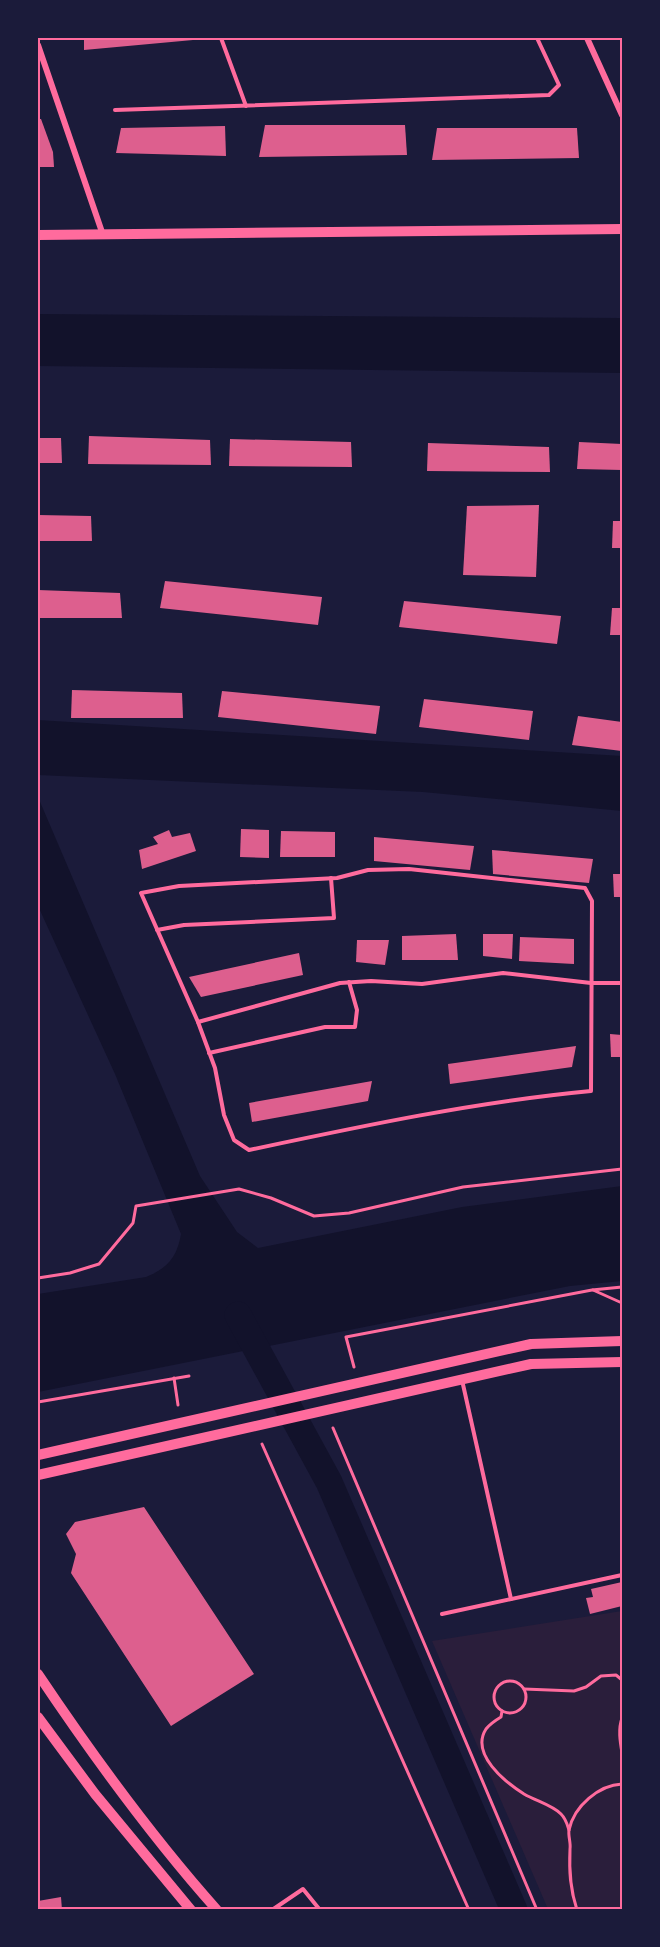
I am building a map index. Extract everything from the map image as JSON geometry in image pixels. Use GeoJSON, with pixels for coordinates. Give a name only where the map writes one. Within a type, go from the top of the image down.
{"type":"FeatureCollection","features":[{"type":"Feature","properties":{"kind":"street"},"geometry":{"type":"LineString","coordinates":[[587,38],[622,116]]}},
{"type":"Feature","properties":{"kind":"street"},"geometry":{"type":"LineString","coordinates":[[38,45],[103,235]]}},
{"type":"Feature","properties":{"kind":"street"},"geometry":{"type":"LineString","coordinates":[[38,235],[622,229]]}},
{"type":"Feature","properties":{"kind":"street"},"geometry":{"type":"LineString","coordinates":[[38,1455],[531,1344],[622,1341]]}},
{"type":"Feature","properties":{"kind":"street"},"geometry":{"type":"LineString","coordinates":[[38,1475],[531,1364],[622,1362]]}},
{"type":"Feature","properties":{"kind":"street"},"geometry":{"type":"LineString","coordinates":[[38,1674],[88,1749],[183,1872],[217,1910]]}},
{"type":"Feature","properties":{"kind":"street"},"geometry":{"type":"LineString","coordinates":[[38,1717],[95,1794],[191,1910]]}},
{"type":"Feature","properties":{"kind":"lane"},"geometry":{"type":"LineString","coordinates":[[221,38],[246,106]]}},
{"type":"Feature","properties":{"kind":"lane"},"geometry":{"type":"LineString","coordinates":[[116,110],[549,95],[559,85],[537,38]]}},
{"type":"Feature","properties":{"kind":"lane"},"geometry":{"type":"LineString","coordinates":[[409,869],[585,888],[592,901],[591,1091],[517,1099],[444,1111],[249,1150],[234,1140],[224,1115],[221,1091],[198,1022],[141,893],[178,886],[331,878],[368,870],[409,869]]}},
{"type":"Feature","properties":{"kind":"lane"},"geometry":{"type":"LineString","coordinates":[[157,930],[184,925],[334,918],[331,878]]}},
{"type":"Feature","properties":{"kind":"lane"},"geometry":{"type":"LineString","coordinates":[[198,1022],[349,982],[422,984],[503,973],[591,984],[622,983]]}},
{"type":"Feature","properties":{"kind":"lane"},"geometry":{"type":"LineString","coordinates":[[209,1053],[325,1027],[355,1027],[357,1010],[349,982]]}},
{"type":"Feature","properties":{"kind":"lane"},"geometry":{"type":"LineString","coordinates":[[462,1379],[511,1599]]}},
{"type":"Feature","properties":{"kind":"lane"},"geometry":{"type":"LineString","coordinates":[[442,1614],[622,1575]]}},
{"type":"Feature","properties":{"kind":"lane"},"geometry":{"type":"LineString","coordinates":[[272,1910],[303,1888],[320,1910]]}},
{"type":"Feature","properties":{"kind":"path"},"geometry":{"type":"LineString","coordinates":[[38,1278],[70,1273],[99,1264],[133,1223],[136,1206],[239,1189],[271,1198],[314,1216],[349,1213],[463,1187],[622,1169]]}},
{"type":"Feature","properties":{"kind":"path"},"geometry":{"type":"LineString","coordinates":[[354,1367],[346,1336],[592,1290],[622,1287]]}},
{"type":"Feature","properties":{"kind":"path"},"geometry":{"type":"LineString","coordinates":[[592,1290],[622,1303]]}},
{"type":"Feature","properties":{"kind":"path"},"geometry":{"type":"LineString","coordinates":[[38,1402],[189,1376]]}},
{"type":"Feature","properties":{"kind":"path"},"geometry":{"type":"LineString","coordinates":[[174,1378],[178,1405]]}},
{"type":"Feature","properties":{"kind":"path"},"geometry":{"type":"LineString","coordinates":[[333,1428],[537,1910]]}},
{"type":"Feature","properties":{"kind":"path"},"geometry":{"type":"LineString","coordinates":[[262,1444],[470,1910]]}},
{"type":"Feature","properties":{"kind":"path"},"geometry":{"type":"LineString","coordinates":[[524,1689],[574,1691],[586,1687],[601,1677],[616,1675],[622,1680]]}},
{"type":"Feature","properties":{"kind":"path"},"geometry":{"type":"LineString","coordinates":[[507,1681],[517,1682],[524,1689],[526,1699],[521,1708],[512,1713],[502,1711],[495,1704],[494,1694],[498,1685],[507,1681]]}},
{"type":"Feature","properties":{"kind":"path"},"geometry":{"type":"LineString","coordinates":[[502,1711],[501,1717],[488,1726],[482,1738],[485,1754],[491,1767],[502,1777],[524,1794],[560,1813],[566,1821],[569,1830],[569,1879],[577,1910]]}},
{"type":"Feature","properties":{"kind":"path"},"geometry":{"type":"LineString","coordinates":[[622,1718],[620,1738],[622,1753]]}},
{"type":"Feature","properties":{"kind":"path"},"geometry":{"type":"LineString","coordinates":[[569,1830],[577,1812],[597,1791],[613,1784],[622,1784]]}},
{"type":"Feature","properties":{"kind":"shaded area"},"geometry":{"type":"Polygon","coordinates":[[[38,314],[622,318],[622,373],[38,366],[38,314]]]}},
{"type":"Feature","properties":{"kind":"shaded area"},"geometry":{"type":"Polygon","coordinates":[[[38,720],[622,756],[622,811],[423,792],[38,775],[38,720]]]}},
{"type":"Feature","properties":{"kind":"shaded area"},"geometry":{"type":"Polygon","coordinates":[[[38,797],[200,1176],[237,1232],[258,1248],[462,1207],[622,1186],[622,1281],[570,1286],[38,1392],[38,1294],[146,1277],[166,1266],[177,1249],[181,1234],[115,1074],[38,906],[38,797]]]}},
{"type":"Feature","properties":{"kind":"shaded area"},"geometry":{"type":"Polygon","coordinates":[[[622,1611],[622,1909],[548,1909],[432,1641],[622,1611]]]}},
{"type":"Feature","properties":{"kind":"building"},"geometry":{"type":"Polygon","coordinates":[[[84,38],[193,38],[193,40],[84,50],[84,38]]]}},
{"type":"Feature","properties":{"kind":"building"},"geometry":{"type":"Polygon","coordinates":[[[38,119],[41,119],[53,152],[54,167],[38,167],[38,119]]]}},
{"type":"Feature","properties":{"kind":"building"},"geometry":{"type":"Polygon","coordinates":[[[265,125],[405,125],[407,155],[259,157],[265,125]]]}},
{"type":"Feature","properties":{"kind":"building"},"geometry":{"type":"Polygon","coordinates":[[[225,126],[226,156],[116,153],[121,128],[225,126]]]}},
{"type":"Feature","properties":{"kind":"building"},"geometry":{"type":"Polygon","coordinates":[[[437,128],[577,128],[579,158],[432,160],[437,128]]]}},
{"type":"Feature","properties":{"kind":"building"},"geometry":{"type":"Polygon","coordinates":[[[89,436],[210,440],[211,465],[88,464],[89,436]]]}},
{"type":"Feature","properties":{"kind":"building"},"geometry":{"type":"Polygon","coordinates":[[[38,438],[61,438],[62,463],[38,463],[38,438]]]}},
{"type":"Feature","properties":{"kind":"building"},"geometry":{"type":"Polygon","coordinates":[[[230,439],[351,442],[352,467],[229,466],[230,439]]]}},
{"type":"Feature","properties":{"kind":"building"},"geometry":{"type":"Polygon","coordinates":[[[579,442],[622,444],[622,470],[577,469],[579,442]]]}},
{"type":"Feature","properties":{"kind":"building"},"geometry":{"type":"Polygon","coordinates":[[[428,443],[549,447],[550,472],[427,471],[428,443]]]}},
{"type":"Feature","properties":{"kind":"building"},"geometry":{"type":"Polygon","coordinates":[[[539,505],[536,577],[463,575],[467,506],[539,505]]]}},
{"type":"Feature","properties":{"kind":"building"},"geometry":{"type":"Polygon","coordinates":[[[38,515],[91,516],[92,541],[38,541],[38,515]]]}},
{"type":"Feature","properties":{"kind":"building"},"geometry":{"type":"Polygon","coordinates":[[[613,521],[622,521],[622,548],[612,548],[613,521]]]}},
{"type":"Feature","properties":{"kind":"building"},"geometry":{"type":"Polygon","coordinates":[[[165,581],[322,597],[318,625],[160,608],[165,581]]]}},
{"type":"Feature","properties":{"kind":"building"},"geometry":{"type":"Polygon","coordinates":[[[38,590],[120,593],[122,618],[38,618],[38,590]]]}},
{"type":"Feature","properties":{"kind":"building"},"geometry":{"type":"Polygon","coordinates":[[[404,601],[561,616],[557,644],[399,627],[404,601]]]}},
{"type":"Feature","properties":{"kind":"building"},"geometry":{"type":"Polygon","coordinates":[[[612,608],[622,608],[622,635],[610,635],[612,608]]]}},
{"type":"Feature","properties":{"kind":"building"},"geometry":{"type":"Polygon","coordinates":[[[72,690],[182,693],[183,718],[71,718],[72,690]]]}},
{"type":"Feature","properties":{"kind":"building"},"geometry":{"type":"Polygon","coordinates":[[[222,691],[380,706],[376,734],[218,717],[222,691]]]}},
{"type":"Feature","properties":{"kind":"building"},"geometry":{"type":"Polygon","coordinates":[[[424,699],[533,711],[529,740],[419,727],[424,699]]]}},
{"type":"Feature","properties":{"kind":"building"},"geometry":{"type":"Polygon","coordinates":[[[578,716],[622,722],[622,751],[572,745],[578,716]]]}},
{"type":"Feature","properties":{"kind":"building"},"geometry":{"type":"Polygon","coordinates":[[[241,829],[269,830],[269,858],[240,857],[241,829]]]}},
{"type":"Feature","properties":{"kind":"building"},"geometry":{"type":"Polygon","coordinates":[[[169,830],[172,837],[190,833],[196,851],[142,869],[139,850],[158,844],[153,837],[169,830]]]}},
{"type":"Feature","properties":{"kind":"building"},"geometry":{"type":"Polygon","coordinates":[[[281,831],[335,832],[335,857],[280,857],[281,831]]]}},
{"type":"Feature","properties":{"kind":"building"},"geometry":{"type":"Polygon","coordinates":[[[374,837],[474,846],[470,870],[374,861],[374,837]]]}},
{"type":"Feature","properties":{"kind":"building"},"geometry":{"type":"Polygon","coordinates":[[[492,850],[593,859],[589,883],[493,874],[492,850]]]}},
{"type":"Feature","properties":{"kind":"building"},"geometry":{"type":"Polygon","coordinates":[[[613,874],[622,874],[622,897],[614,897],[613,874]]]}},
{"type":"Feature","properties":{"kind":"building"},"geometry":{"type":"Polygon","coordinates":[[[456,934],[458,960],[402,960],[402,936],[456,934]]]}},
{"type":"Feature","properties":{"kind":"building"},"geometry":{"type":"Polygon","coordinates":[[[483,934],[513,934],[512,959],[483,956],[483,934]]]}},
{"type":"Feature","properties":{"kind":"building"},"geometry":{"type":"Polygon","coordinates":[[[520,937],[574,939],[574,964],[519,961],[520,937]]]}},
{"type":"Feature","properties":{"kind":"building"},"geometry":{"type":"Polygon","coordinates":[[[357,940],[389,940],[385,965],[356,962],[357,940]]]}},
{"type":"Feature","properties":{"kind":"building"},"geometry":{"type":"Polygon","coordinates":[[[299,953],[303,975],[201,997],[189,977],[299,953]]]}},
{"type":"Feature","properties":{"kind":"building"},"geometry":{"type":"Polygon","coordinates":[[[610,1034],[622,1035],[622,1057],[611,1057],[610,1034]]]}},
{"type":"Feature","properties":{"kind":"building"},"geometry":{"type":"Polygon","coordinates":[[[576,1046],[572,1067],[450,1084],[448,1064],[576,1046]]]}},
{"type":"Feature","properties":{"kind":"building"},"geometry":{"type":"Polygon","coordinates":[[[372,1081],[368,1101],[252,1122],[249,1103],[372,1081]]]}},
{"type":"Feature","properties":{"kind":"building"},"geometry":{"type":"Polygon","coordinates":[[[144,1507],[254,1674],[171,1726],[71,1573],[76,1554],[66,1534],[75,1522],[144,1507]]]}},
{"type":"Feature","properties":{"kind":"building"},"geometry":{"type":"Polygon","coordinates":[[[622,1582],[622,1606],[590,1614],[586,1598],[593,1597],[591,1589],[622,1582]]]}},
{"type":"Feature","properties":{"kind":"building"},"geometry":{"type":"Polygon","coordinates":[[[61,1897],[62,1910],[38,1910],[38,1901],[61,1897]]]}},
{"type":"Feature","properties":{"kind":"waterway"},"geometry":{"type":"LineString","coordinates":[[238,1315],[329,1482],[514,1910]]}}]}
